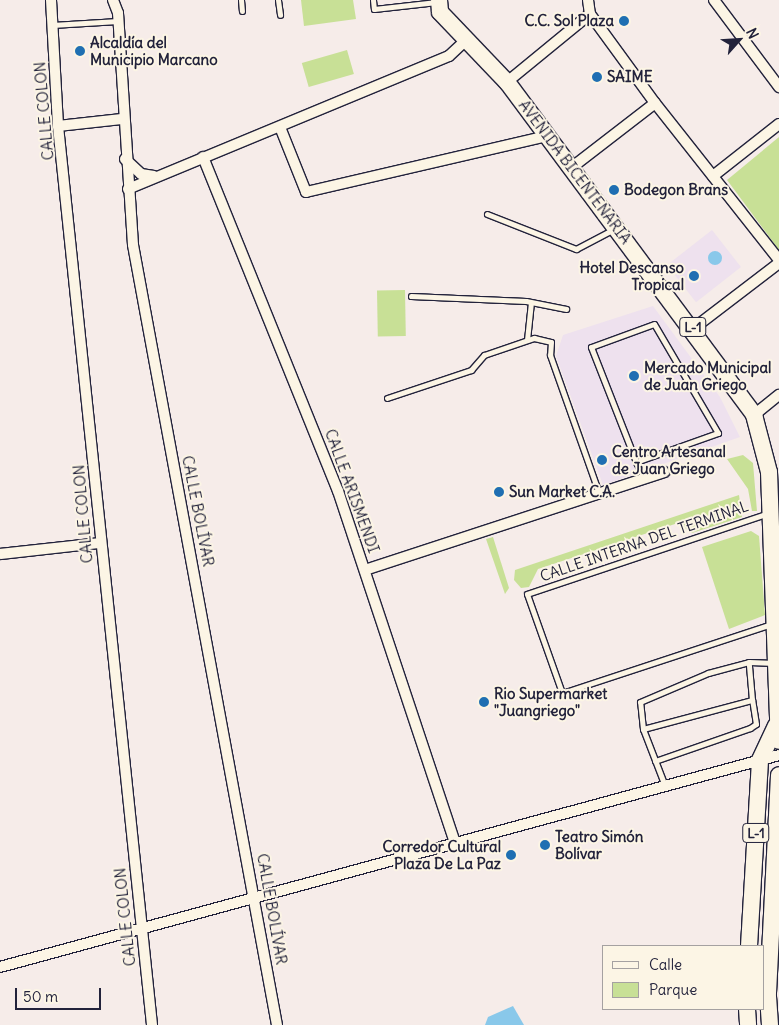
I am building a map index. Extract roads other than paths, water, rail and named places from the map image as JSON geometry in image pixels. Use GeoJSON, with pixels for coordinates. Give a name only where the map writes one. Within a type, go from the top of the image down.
{"type":"FeatureCollection","features":[{"type":"Feature","properties":{"kind":"main road","name":"AVENIDA BICENTENARIA"},"geometry":{"type":"LineString","coordinates":[[439,1],[440,12],[464,42],[507,82],[546,136],[694,328],[754,414],[769,472],[774,521],[778,631],[777,723],[779,741]]}},
{"type":"Feature","properties":{"kind":"main road","name":"AVENIDA BICENTENARIA"},"geometry":{"type":"LineString","coordinates":[[750,945],[760,760],[777,723]]}},
{"type":"Feature","properties":{"kind":"main road","name":"L-1"},"geometry":{"type":"LineString","coordinates":[[770,1025],[773,998],[779,775]]}},
{"type":"Feature","properties":{"kind":"main road"},"geometry":{"type":"LineString","coordinates":[[747,1010],[748,1025]]}},
{"type":"Feature","properties":{"kind":"street","name":"CALLE COLON"},"geometry":{"type":"LineString","coordinates":[[51,0],[58,126],[100,543],[152,1025]]}},
{"type":"Feature","properties":{"kind":"street","name":"CALLE BOLÍVAR"},"geometry":{"type":"LineString","coordinates":[[113,0],[118,21],[122,119],[128,189],[154,359],[255,896],[277,1025]]}},
{"type":"Feature","properties":{"kind":"street"},"geometry":{"type":"LineString","coordinates":[[588,0],[590,14],[655,103],[779,262],[694,328]]}},
{"type":"Feature","properties":{"kind":"street"},"geometry":{"type":"LineString","coordinates":[[714,0],[779,87]]}},
{"type":"Feature","properties":{"kind":"street"},"geometry":{"type":"LineString","coordinates":[[507,82],[590,14]]}},
{"type":"Feature","properties":{"kind":"street"},"geometry":{"type":"LineString","coordinates":[[128,189],[154,176],[280,127],[449,56],[464,42]]}},
{"type":"Feature","properties":{"kind":"street"},"geometry":{"type":"LineString","coordinates":[[571,168],[655,103]]}},
{"type":"Feature","properties":{"kind":"street"},"geometry":{"type":"LineString","coordinates":[[58,126],[122,119]]}},
{"type":"Feature","properties":{"kind":"street"},"geometry":{"type":"LineString","coordinates":[[713,176],[779,124]]}},
{"type":"Feature","properties":{"kind":"street"},"geometry":{"type":"LineString","coordinates":[[280,127],[306,192],[546,136]]}},
{"type":"Feature","properties":{"kind":"street","name":"CALLE ARISMENDI"},"geometry":{"type":"LineString","coordinates":[[203,157],[338,490],[455,842]]}},
{"type":"Feature","properties":{"kind":"street"},"geometry":{"type":"LineString","coordinates":[[125,159],[141,174],[154,176]]}},
{"type":"Feature","properties":{"kind":"street"},"geometry":{"type":"LineString","coordinates":[[754,414],[779,395]]}},
{"type":"Feature","properties":{"kind":"street"},"geometry":{"type":"LineString","coordinates":[[365,570],[664,472]]}},
{"type":"Feature","properties":{"kind":"street"},"geometry":{"type":"LineString","coordinates":[[0,554],[100,543]]}},
{"type":"Feature","properties":{"kind":"street"},"geometry":{"type":"LineString","coordinates":[[0,967],[255,896],[779,755]]}},
{"type":"Feature","properties":{"kind":"lane"},"geometry":{"type":"LineString","coordinates":[[241,0],[242,11]]}},
{"type":"Feature","properties":{"kind":"lane"},"geometry":{"type":"LineString","coordinates":[[278,0],[280,15]]}},
{"type":"Feature","properties":{"kind":"lane"},"geometry":{"type":"LineString","coordinates":[[373,0],[374,9],[439,1]]}},
{"type":"Feature","properties":{"kind":"lane"},"geometry":{"type":"LineString","coordinates":[[52,24],[118,21]]}},
{"type":"Feature","properties":{"kind":"lane"},"geometry":{"type":"LineString","coordinates":[[487,214],[576,249],[616,227]]}},
{"type":"Feature","properties":{"kind":"lane"},"geometry":{"type":"LineString","coordinates":[[411,296],[531,303],[566,309]]}},
{"type":"Feature","properties":{"kind":"lane"},"geometry":{"type":"LineString","coordinates":[[527,340],[531,303]]}},
{"type":"Feature","properties":{"kind":"lane"},"geometry":{"type":"LineString","coordinates":[[636,462],[718,433],[654,324],[590,347],[636,462],[644,479]]}},
{"type":"Feature","properties":{"kind":"lane"},"geometry":{"type":"LineString","coordinates":[[387,398],[470,370],[484,355],[527,340],[551,342],[550,355],[599,493]]}},
{"type":"Feature","properties":{"kind":"lane","name":"CALLE INTERNA DEL TERMINAL"},"geometry":{"type":"LineString","coordinates":[[774,521],[527,594],[562,693],[778,631]]}},
{"type":"Feature","properties":{"kind":"lane"},"geometry":{"type":"LineString","coordinates":[[665,786],[643,728],[640,702],[749,662],[778,664]]}},
{"type":"Feature","properties":{"kind":"lane"},"geometry":{"type":"LineString","coordinates":[[655,761],[750,728],[756,724],[749,662]]}},
{"type":"Feature","properties":{"kind":"lane"},"geometry":{"type":"LineString","coordinates":[[643,728],[752,700]]}},
{"type":"Feature","properties":{"kind":"water"},"geometry":{"type":"Polygon","coordinates":[[[715,251],[720,253],[722,258],[720,263],[715,265],[710,263],[708,258],[710,253],[715,251]]]}},
{"type":"Feature","properties":{"kind":"water"},"geometry":{"type":"Polygon","coordinates":[[[513,1006],[524,1025],[485,1025],[488,1017],[513,1006]]]}},
{"type":"Feature","properties":{"kind":"place","name":"C.C. Sol Plaza"},"geometry":{"type":"Point","coordinates":[624,21]}},
{"type":"Feature","properties":{"kind":"place","name":"Alcaldía del Municipio Marcano"},"geometry":{"type":"Point","coordinates":[80,51]}},
{"type":"Feature","properties":{"kind":"place","name":"SAIME"},"geometry":{"type":"Point","coordinates":[597,77]}},
{"type":"Feature","properties":{"kind":"place","name":"Bodegon Brans"},"geometry":{"type":"Point","coordinates":[614,190]}},
{"type":"Feature","properties":{"kind":"place","name":"Hotel Descanso Tropical"},"geometry":{"type":"Point","coordinates":[694,276]}},
{"type":"Feature","properties":{"kind":"place","name":"Mercado Municipal de Juan Griego"},"geometry":{"type":"Point","coordinates":[634,376]}},
{"type":"Feature","properties":{"kind":"place","name":"Centro Artesanal de Juan Griego"},"geometry":{"type":"Point","coordinates":[602,460]}},
{"type":"Feature","properties":{"kind":"place","name":"Sun Market C.A."},"geometry":{"type":"Point","coordinates":[499,492]}},
{"type":"Feature","properties":{"kind":"place","name":"Rio Supermarket \"Juangriego\""},"geometry":{"type":"Point","coordinates":[484,702]}},
{"type":"Feature","properties":{"kind":"place","name":"Teatro Simón Bolívar"},"geometry":{"type":"Point","coordinates":[545,845]}},
{"type":"Feature","properties":{"kind":"place","name":"Corredor Cultural Plaza De La Paz"},"geometry":{"type":"Point","coordinates":[511,855]}}]}
